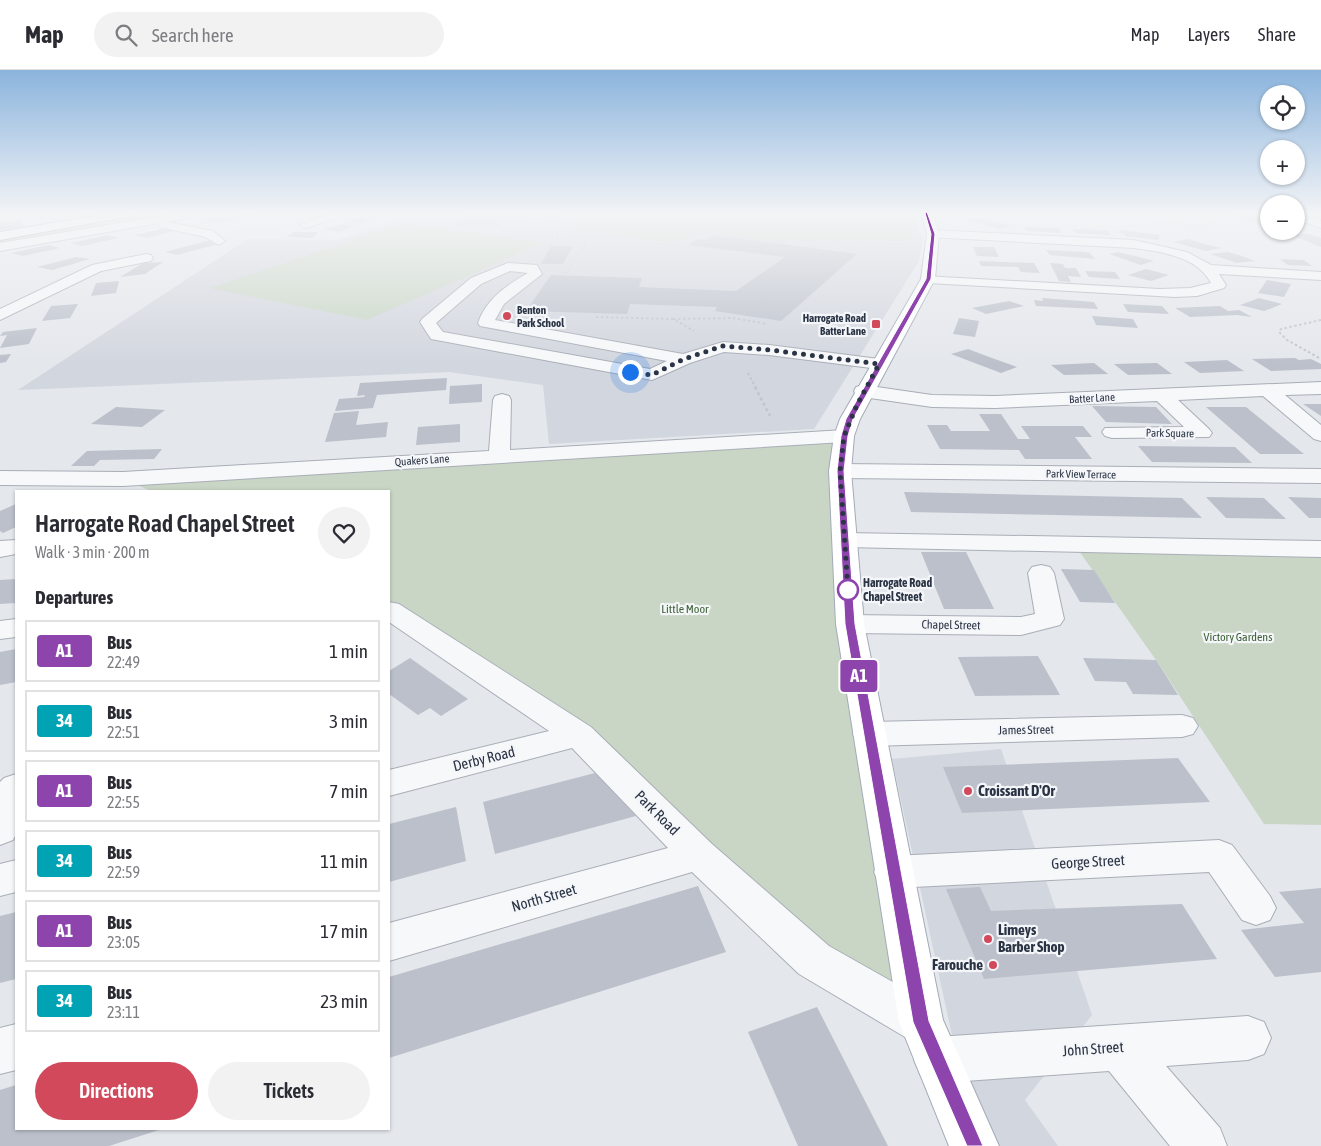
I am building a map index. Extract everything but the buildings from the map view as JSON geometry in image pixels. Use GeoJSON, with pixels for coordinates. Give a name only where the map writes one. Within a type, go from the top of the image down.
{"type":"FeatureCollection","features":[{"type":"Feature","properties":{"kind":"main road"},"geometry":{"type":"LineString","coordinates":[[929,263],[928,279],[864,391],[844,436],[840,471],[850,624],[893,872],[929,1041],[974,1146]]}},
{"type":"Feature","properties":{"kind":"street"},"geometry":{"type":"LineString","coordinates":[[0,316],[97,268],[120,263]]}},
{"type":"Feature","properties":{"kind":"street"},"geometry":{"type":"LineString","coordinates":[[1199,263],[1210,269],[1321,276]]}},
{"type":"Feature","properties":{"kind":"street"},"geometry":{"type":"LineString","coordinates":[[684,359],[486,323],[487,313],[518,284],[535,274],[532,268],[508,266],[476,281],[428,322],[437,336],[652,375],[684,359],[723,346],[879,364]]}},
{"type":"Feature","properties":{"kind":"street"},"geometry":{"type":"LineString","coordinates":[[928,279],[1188,293],[1208,291],[1219,285],[1210,269]]}},
{"type":"Feature","properties":{"kind":"street","name":"Batter Lane"},"geometry":{"type":"LineString","coordinates":[[864,391],[932,402],[995,402],[1321,388]]}},
{"type":"Feature","properties":{"kind":"street"},"geometry":{"type":"LineString","coordinates":[[1267,390],[1321,435]]}},
{"type":"Feature","properties":{"kind":"street","name":"Park Square"},"geometry":{"type":"LineString","coordinates":[[1112,432],[1202,433],[1162,395]]}},
{"type":"Feature","properties":{"kind":"street"},"geometry":{"type":"LineString","coordinates":[[499,455],[502,400]]}},
{"type":"Feature","properties":{"kind":"street","name":"Quakers Lane"},"geometry":{"type":"LineString","coordinates":[[0,478],[123,479],[499,455],[844,436]]}},
{"type":"Feature","properties":{"kind":"street","name":"Park View Terrace"},"geometry":{"type":"LineString","coordinates":[[840,471],[1321,476]]}},
{"type":"Feature","properties":{"kind":"street"},"geometry":{"type":"LineString","coordinates":[[123,479],[149,490]]}},
{"type":"Feature","properties":{"kind":"street"},"geometry":{"type":"LineString","coordinates":[[845,540],[1321,549]]}},
{"type":"Feature","properties":{"kind":"street"},"geometry":{"type":"LineString","coordinates":[[0,548],[15,547]]}},
{"type":"Feature","properties":{"kind":"street","name":"Chapel Street"},"geometry":{"type":"LineString","coordinates":[[850,624],[1021,626],[1050,620],[1041,573]]}},
{"type":"Feature","properties":{"kind":"street","name":"Park Road"},"geometry":{"type":"LineString","coordinates":[[390,611],[579,735],[699,855],[814,960],[929,1041]]}},
{"type":"Feature","properties":{"kind":"street"},"geometry":{"type":"LineString","coordinates":[[0,630],[15,628]]}},
{"type":"Feature","properties":{"kind":"street","name":"James Street"},"geometry":{"type":"LineString","coordinates":[[870,734],[1182,726]]}},
{"type":"Feature","properties":{"kind":"street","name":"Derby Road"},"geometry":{"type":"LineString","coordinates":[[390,783],[579,735]]}},
{"type":"Feature","properties":{"kind":"street"},"geometry":{"type":"LineString","coordinates":[[0,830],[10,795],[15,788]]}},
{"type":"Feature","properties":{"kind":"street","name":"North Street"},"geometry":{"type":"LineString","coordinates":[[390,942],[699,855]]}},
{"type":"Feature","properties":{"kind":"street","name":"George Street"},"geometry":{"type":"LineString","coordinates":[[893,872],[1219,856],[1256,908]]}},
{"type":"Feature","properties":{"kind":"street"},"geometry":{"type":"LineString","coordinates":[[0,880],[15,876]]}},
{"type":"Feature","properties":{"kind":"street","name":"John Street"},"geometry":{"type":"LineString","coordinates":[[929,1041],[1119,1047],[1248,1038]]}},
{"type":"Feature","properties":{"kind":"street"},"geometry":{"type":"LineString","coordinates":[[0,1051],[15,1047]]}},
{"type":"Feature","properties":{"kind":"street"},"geometry":{"type":"LineString","coordinates":[[1119,1047],[1202,1146]]}},
{"type":"Feature","properties":{"kind":"path"},"geometry":{"type":"LineString","coordinates":[[508,266],[514,263]]}},
{"type":"Feature","properties":{"kind":"path"},"geometry":{"type":"LineString","coordinates":[[535,274],[567,273],[573,263]]}},
{"type":"Feature","properties":{"kind":"path"},"geometry":{"type":"LineString","coordinates":[[1321,320],[1281,329],[1279,332],[1287,340],[1321,359]]}},
{"type":"Feature","properties":{"kind":"shaded area","name":"Benton Park School"},"geometry":{"type":"Polygon","coordinates":[[[211,263],[918,263],[814,429],[549,444],[543,385],[449,372],[18,390],[211,263]]]}},
{"type":"Feature","properties":{"kind":"shaded area"},"geometry":{"type":"Polygon","coordinates":[[[1001,749],[1092,1015],[1025,1100],[1058,1146],[976,1146],[892,759],[1001,749]]]}},
{"type":"Feature","properties":{"kind":"green space"},"geometry":{"type":"Polygon","coordinates":[[[284,263],[497,263],[367,320],[210,288],[284,263]]]}},
{"type":"Feature","properties":{"kind":"green space","name":"Little Moor"},"geometry":{"type":"Polygon","coordinates":[[[844,436],[850,624],[921,1022],[814,960],[579,735],[390,611],[390,490],[149,490],[123,479],[844,436]]]}},
{"type":"Feature","properties":{"kind":"green space","name":"Victory Gardens"},"geometry":{"type":"Polygon","coordinates":[[[1079,551],[1321,556],[1321,825],[1264,824],[1156,660],[1079,551]]]}},
{"type":"Feature","properties":{"kind":"bus line","name":"A1"},"geometry":{"type":"LineString","coordinates":[[930,263],[928,279],[850,419],[844,436],[840,471],[850,624],[921,1022],[974,1146]]}},
{"type":"Feature","properties":{"kind":"place","name":"Benton Park School"},"geometry":{"type":"Point","coordinates":[507,316]}},
{"type":"Feature","properties":{"kind":"place","name":"Harrogate Road Batter Lane"},"geometry":{"type":"Point","coordinates":[876,324]}},
{"type":"Feature","properties":{"kind":"place","name":"Harrogate Road Chapel Street"},"geometry":{"type":"Point","coordinates":[848,590]}},
{"type":"Feature","properties":{"kind":"place","name":"Croissant D'Or"},"geometry":{"type":"Point","coordinates":[968,791]}},
{"type":"Feature","properties":{"kind":"place","name":"Limeys Barber Shop"},"geometry":{"type":"Point","coordinates":[988,939]}},
{"type":"Feature","properties":{"kind":"place","name":"Farouche"},"geometry":{"type":"Point","coordinates":[993,965]}},
{"type":"Feature","properties":{"kind":"route"},"geometry":{"type":"LineString","coordinates":[[630,372],[652,375],[684,359],[723,346],[879,364],[850,419],[844,436],[840,471],[848,590]]}}]}
